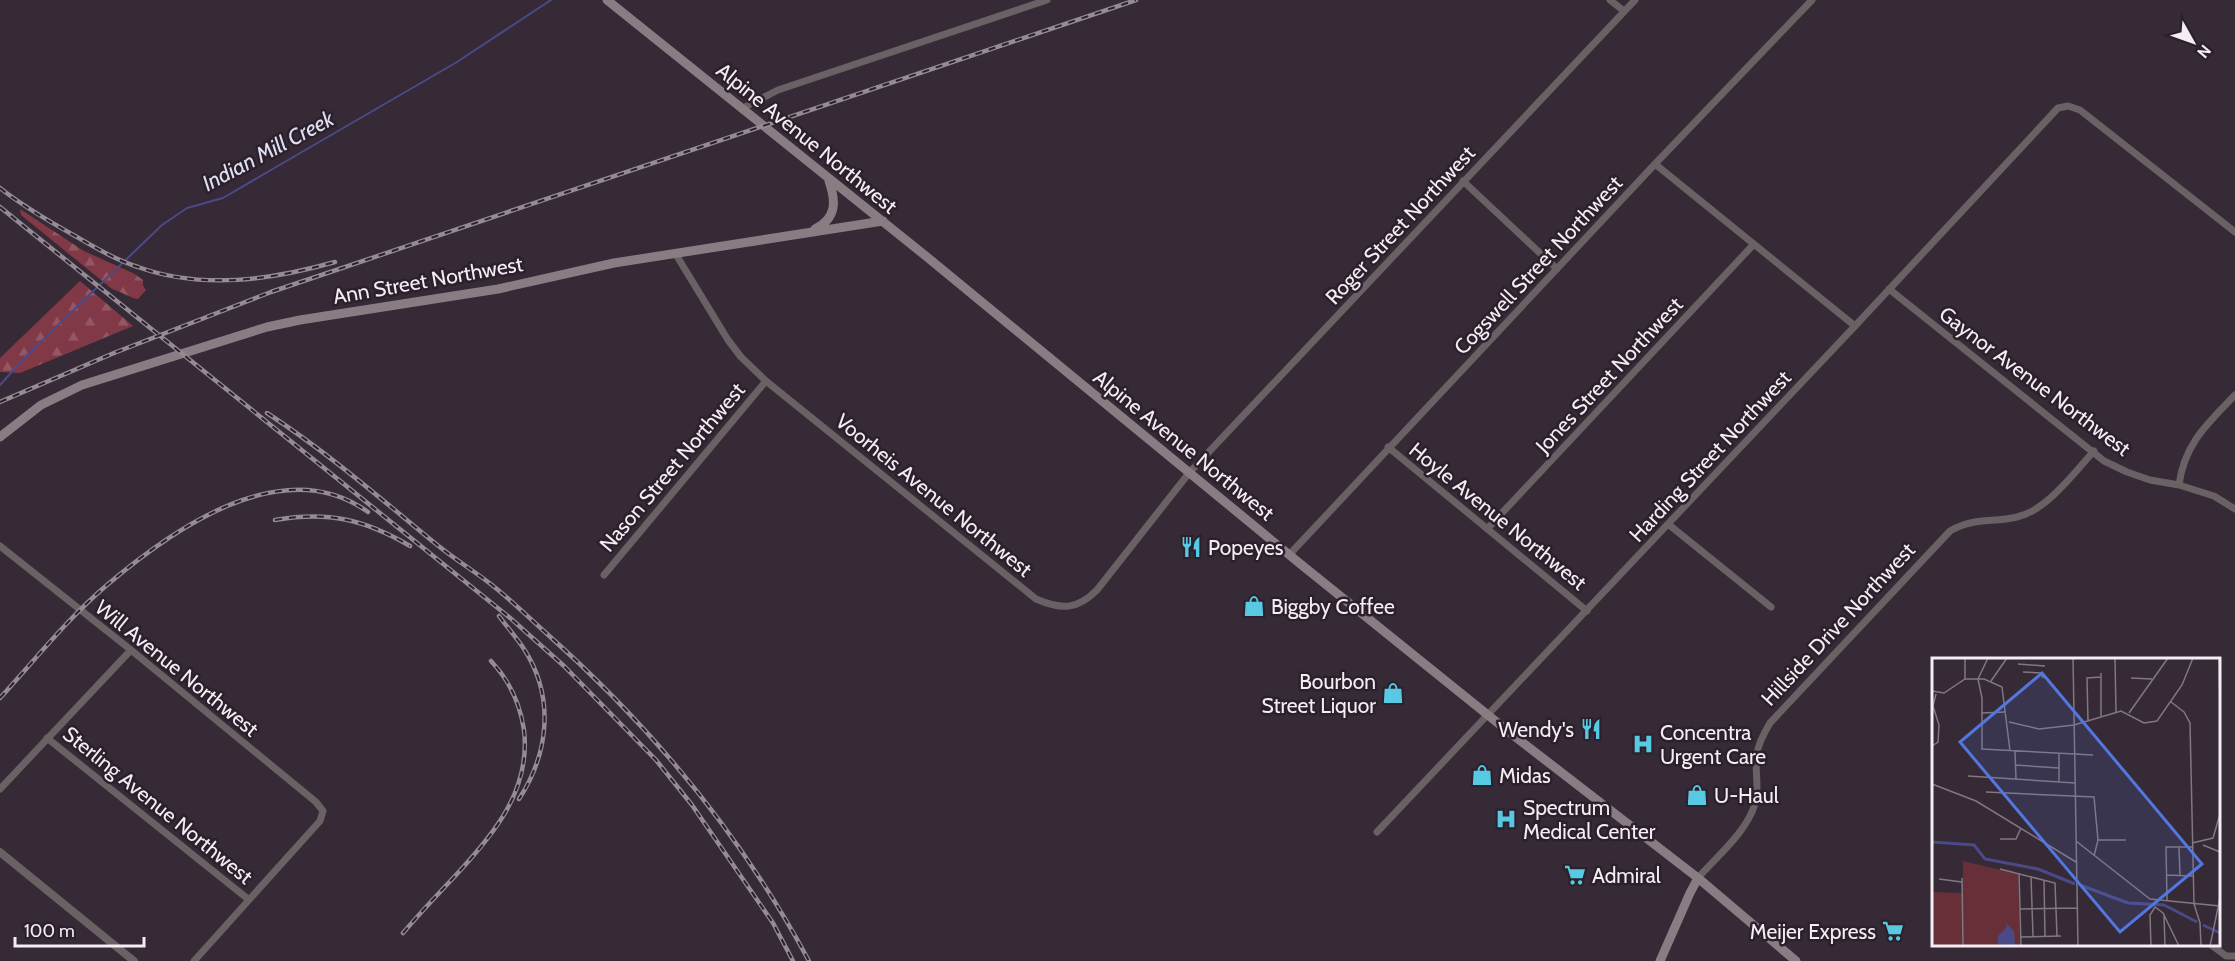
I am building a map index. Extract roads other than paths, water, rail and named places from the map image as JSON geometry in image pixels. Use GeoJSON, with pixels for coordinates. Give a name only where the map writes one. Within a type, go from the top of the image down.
{"type":"FeatureCollection","features":[{"type":"Feature","properties":{"kind":"main road","name":"Alpine Avenue Northwest"},"geometry":{"type":"LineString","coordinates":[[607,0],[883,221],[1289,555],[1698,878],[1796,961]]}},
{"type":"Feature","properties":{"kind":"main road"},"geometry":{"type":"LineString","coordinates":[[807,233],[823,225],[833,213],[835,199],[828,178]]}},
{"type":"Feature","properties":{"kind":"main road","name":"Ann Street Northwest"},"geometry":{"type":"LineString","coordinates":[[0,437],[41,405],[69,390],[267,327],[310,318],[498,289],[614,263],[883,221]]}},
{"type":"Feature","properties":{"kind":"main road","name":"Hillside Drive Northwest"},"geometry":{"type":"LineString","coordinates":[[1660,961],[1698,878]]}},
{"type":"Feature","properties":{"kind":"street"},"geometry":{"type":"LineString","coordinates":[[741,109],[778,90],[1047,0]]}},
{"type":"Feature","properties":{"kind":"street"},"geometry":{"type":"LineString","coordinates":[[1610,0],[1624,12]]}},
{"type":"Feature","properties":{"kind":"street","name":"Roger Street Northwest"},"geometry":{"type":"LineString","coordinates":[[1189,473],[1635,0]]}},
{"type":"Feature","properties":{"kind":"street","name":"Cogswell Street Northwest"},"geometry":{"type":"LineString","coordinates":[[1289,555],[1388,447],[1812,0]]}},
{"type":"Feature","properties":{"kind":"street","name":"Harding Street Northwest"},"geometry":{"type":"LineString","coordinates":[[1377,832],[2058,108],[2068,106],[2080,110],[2235,232]]}},
{"type":"Feature","properties":{"kind":"street"},"geometry":{"type":"LineString","coordinates":[[1655,164],[1855,326]]}},
{"type":"Feature","properties":{"kind":"street"},"geometry":{"type":"LineString","coordinates":[[1463,181],[1557,269]]}},
{"type":"Feature","properties":{"kind":"street","name":"Jones Street Northwest"},"geometry":{"type":"LineString","coordinates":[[1487,529],[1754,244]]}},
{"type":"Feature","properties":{"kind":"street","name":"Voorheis Avenue Northwest"},"geometry":{"type":"LineString","coordinates":[[675,253],[728,340],[741,357],[766,381],[1036,599],[1053,606],[1069,606],[1085,602],[1097,590],[1189,473]]}},
{"type":"Feature","properties":{"kind":"street","name":"Gaynor Avenue Northwest"},"geometry":{"type":"LineString","coordinates":[[1888,289],[2104,461],[2152,481],[2179,485],[2214,496],[2235,509]]}},
{"type":"Feature","properties":{"kind":"street","name":"Nason Street Northwest"},"geometry":{"type":"LineString","coordinates":[[604,575],[766,381]]}},
{"type":"Feature","properties":{"kind":"street"},"geometry":{"type":"LineString","coordinates":[[2179,485],[2182,465],[2191,445],[2235,395]]}},
{"type":"Feature","properties":{"kind":"street","name":"Hoyle Avenue Northwest"},"geometry":{"type":"LineString","coordinates":[[1388,447],[1587,611]]}},
{"type":"Feature","properties":{"kind":"street","name":"Hillside Drive Northwest"},"geometry":{"type":"LineString","coordinates":[[1698,878],[1751,815],[1758,787],[1756,755],[1761,739],[1770,723],[1870,615],[1950,531],[1976,520],[2026,515],[2049,499],[2094,452]]}},
{"type":"Feature","properties":{"kind":"street"},"geometry":{"type":"LineString","coordinates":[[1668,524],[1771,607]]}},
{"type":"Feature","properties":{"kind":"street","name":"Will Avenue Northwest"},"geometry":{"type":"LineString","coordinates":[[0,546],[131,650],[316,802],[323,811],[320,820],[248,899]]}},
{"type":"Feature","properties":{"kind":"street"},"geometry":{"type":"LineString","coordinates":[[0,789],[131,650]]}},
{"type":"Feature","properties":{"kind":"street","name":"Sterling Avenue Northwest"},"geometry":{"type":"LineString","coordinates":[[47,738],[248,899]]}},
{"type":"Feature","properties":{"kind":"street"},"geometry":{"type":"LineString","coordinates":[[0,852],[134,961]]}},
{"type":"Feature","properties":{"kind":"street"},"geometry":{"type":"LineString","coordinates":[[194,961],[248,899]]}},
{"type":"Feature","properties":{"kind":"street"},"geometry":{"type":"LineString","coordinates":[[2211,946],[2226,956],[2235,956]]}},
{"type":"Feature","properties":{"kind":"waterway","name":"Indian Mill Creek"},"geometry":{"type":"LineString","coordinates":[[0,385],[29,353],[162,225],[187,208],[223,198],[457,62],[551,0]]}},
{"type":"Feature","properties":{"kind":"railway"},"geometry":{"type":"LineString","coordinates":[[0,402],[114,353],[271,292],[1136,0]]}},
{"type":"Feature","properties":{"kind":"railway"},"geometry":{"type":"LineString","coordinates":[[0,188],[37,214],[106,254],[162,274],[187,278],[236,280],[286,274],[335,262]]}},
{"type":"Feature","properties":{"kind":"railway"},"geometry":{"type":"LineString","coordinates":[[0,207],[509,617],[564,666],[656,760],[692,805],[773,923],[793,961]]}},
{"type":"Feature","properties":{"kind":"railway"},"geometry":{"type":"LineString","coordinates":[[267,413],[332,460],[442,549],[495,588],[585,669],[622,706],[692,785],[724,827],[755,870],[809,961]]}},
{"type":"Feature","properties":{"kind":"railway"},"geometry":{"type":"LineString","coordinates":[[0,698],[65,625],[107,585],[164,541],[196,521],[230,505],[265,494],[301,490],[335,495],[368,512]]}},
{"type":"Feature","properties":{"kind":"railway"},"geometry":{"type":"LineString","coordinates":[[275,520],[312,516],[345,520],[377,529],[410,546]]}},
{"type":"Feature","properties":{"kind":"railway"},"geometry":{"type":"LineString","coordinates":[[499,616],[534,667],[541,686],[544,705],[542,744],[537,763],[519,799]]}},
{"type":"Feature","properties":{"kind":"railway"},"geometry":{"type":"LineString","coordinates":[[403,933],[484,843],[507,810],[516,791],[525,752],[524,730],[513,692],[491,661]]}},
{"type":"Feature","properties":{"kind":"place","name":"Popeyes"},"geometry":{"type":"Point","coordinates":[1191,547]}},
{"type":"Feature","properties":{"kind":"place","name":"Biggby Coffee"},"geometry":{"type":"Point","coordinates":[1254,606]}},
{"type":"Feature","properties":{"kind":"place","name":"Bourbon Street Liquor"},"geometry":{"type":"Point","coordinates":[1393,693]}},
{"type":"Feature","properties":{"kind":"place","name":"Wendy's"},"geometry":{"type":"Point","coordinates":[1591,729]}},
{"type":"Feature","properties":{"kind":"place","name":"Concentra Urgent Care"},"geometry":{"type":"Point","coordinates":[1643,744]}},
{"type":"Feature","properties":{"kind":"place","name":"Midas"},"geometry":{"type":"Point","coordinates":[1482,775]}},
{"type":"Feature","properties":{"kind":"place","name":"U-Haul"},"geometry":{"type":"Point","coordinates":[1697,795]}},
{"type":"Feature","properties":{"kind":"place","name":"Spectrum Medical Center"},"geometry":{"type":"Point","coordinates":[1506,819]}},
{"type":"Feature","properties":{"kind":"place","name":"Admiral"},"geometry":{"type":"Point","coordinates":[1575,875]}},
{"type":"Feature","properties":{"kind":"place","name":"Meijer Express"},"geometry":{"type":"Point","coordinates":[1893,931]}}]}
